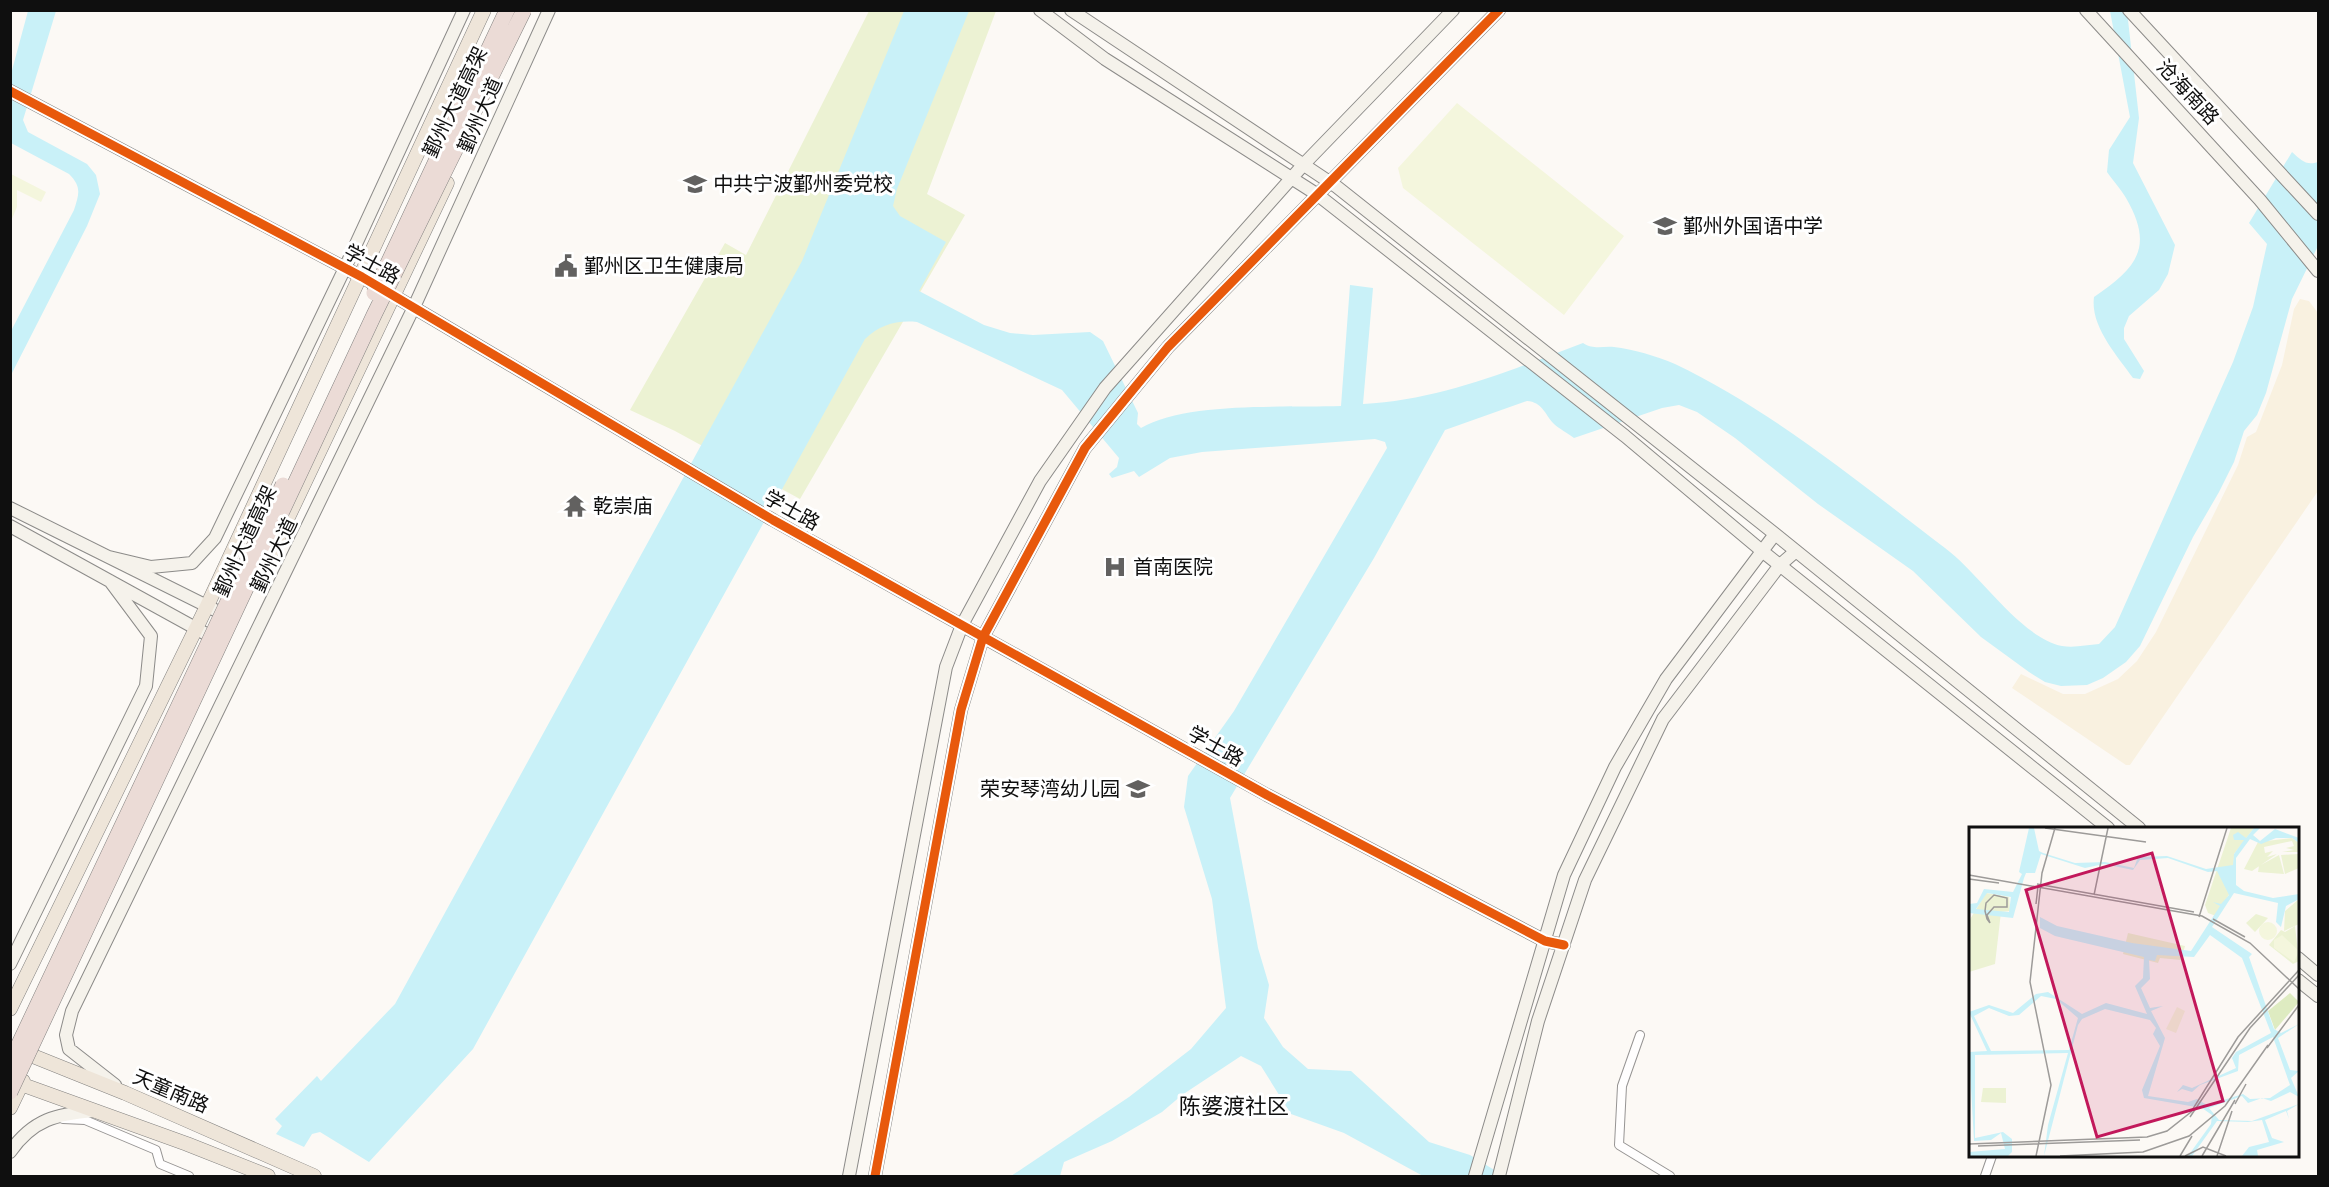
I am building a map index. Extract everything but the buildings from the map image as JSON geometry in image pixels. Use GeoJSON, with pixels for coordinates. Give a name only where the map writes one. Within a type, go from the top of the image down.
{"type":"FeatureCollection","features":[{"type":"Feature","properties":{"kind":"highway","name":"鄞州大道高架"},"geometry":{"type":"LineString","coordinates":[[10,1063],[507,10]]}},
{"type":"Feature","properties":{"kind":"highway","name":"鄞州大道高架"},"geometry":{"type":"LineString","coordinates":[[14,1085],[374,315],[524,10]]}},
{"type":"Feature","properties":{"kind":"main road","name":"鄞州大道"},"geometry":{"type":"LineString","coordinates":[[10,1009],[207,606],[362,277],[483,10]]}},
{"type":"Feature","properties":{"kind":"main road","name":"鄞州大道"},"geometry":{"type":"LineString","coordinates":[[10,1108],[14,1085],[35,1056],[238,621],[529,10]]}},
{"type":"Feature","properties":{"kind":"main road","name":"天童南路"},"geometry":{"type":"LineString","coordinates":[[10,1046],[126,1093],[314,1176]]}},
{"type":"Feature","properties":{"kind":"main road"},"geometry":{"type":"LineString","coordinates":[[14,1085],[187,1144],[268,1176]]}},
{"type":"Feature","properties":{"kind":"street"},"geometry":{"type":"LineString","coordinates":[[110,557],[151,567],[192,563],[215,538],[344,270],[464,10]]}},
{"type":"Feature","properties":{"kind":"street","name":"鄞州大道"},"geometry":{"type":"LineString","coordinates":[[126,1093],[69,1049],[66,1035],[72,1011],[414,307],[549,10]]}},
{"type":"Feature","properties":{"kind":"street"},"geometry":{"type":"LineString","coordinates":[[1040,10],[1105,58],[1318,195],[1625,436],[1762,551],[2107,827]]}},
{"type":"Feature","properties":{"kind":"street"},"geometry":{"type":"LineString","coordinates":[[849,1176],[946,667],[962,626],[1040,481],[1105,388],[1292,177],[1453,10]]}},
{"type":"Feature","properties":{"kind":"street"},"geometry":{"type":"LineString","coordinates":[[875,1176],[961,710],[983,637],[1085,448],[1168,347],[1499,10]]}},
{"type":"Feature","properties":{"kind":"street","name":"沧海南路"},"geometry":{"type":"LineString","coordinates":[[2086,10],[2260,200],[2315,267]]}},
{"type":"Feature","properties":{"kind":"street","name":"沧海南路"},"geometry":{"type":"LineString","coordinates":[[2129,10],[2319,214]]}},
{"type":"Feature","properties":{"kind":"street"},"geometry":{"type":"LineString","coordinates":[[1078,12],[1330,182],[1775,534],[2138,827]]}},
{"type":"Feature","properties":{"kind":"street","name":"学士路"},"geometry":{"type":"LineString","coordinates":[[10,91],[344,270],[362,277],[678,466],[1267,795],[1545,941],[1564,945]]}},
{"type":"Feature","properties":{"kind":"street"},"geometry":{"type":"LineString","coordinates":[[10,508],[238,621]]}},
{"type":"Feature","properties":{"kind":"street"},"geometry":{"type":"LineString","coordinates":[[10,526],[227,646]]}},
{"type":"Feature","properties":{"kind":"street"},"geometry":{"type":"LineString","coordinates":[[1475,1176],[1564,875],[1615,767],[1666,679],[1775,534]]}},
{"type":"Feature","properties":{"kind":"street"},"geometry":{"type":"LineString","coordinates":[[1499,1176],[1538,1021],[1585,880],[1663,719],[1780,565],[1796,551]]}},
{"type":"Feature","properties":{"kind":"street"},"geometry":{"type":"LineString","coordinates":[[10,964],[146,686],[151,636],[110,581]]}},
{"type":"Feature","properties":{"kind":"street"},"geometry":{"type":"LineString","coordinates":[[2299,959],[2319,975]]}},
{"type":"Feature","properties":{"kind":"street"},"geometry":{"type":"LineString","coordinates":[[2299,981],[2319,996]]}},
{"type":"Feature","properties":{"kind":"street"},"geometry":{"type":"LineString","coordinates":[[1640,1035],[1622,1086],[1620,1145],[1670,1176]]}},
{"type":"Feature","properties":{"kind":"street"},"geometry":{"type":"LineString","coordinates":[[10,1152],[19,1139],[39,1122],[94,1111],[114,1119]]}},
{"type":"Feature","properties":{"kind":"street"},"geometry":{"type":"LineString","coordinates":[[53,1118],[85,1120],[156,1150],[159,1164],[189,1176]]}},
{"type":"Feature","properties":{"kind":"street"},"geometry":{"type":"LineString","coordinates":[[1985,1176],[1991,1157]]}},
{"type":"Feature","properties":{"kind":"shaded area"},"geometry":{"type":"Polygon","coordinates":[[[2300,299],[2309,301],[2318,313],[2318,491],[2130,765],[2126,765],[2012,688],[2021,674],[2063,694],[2085,694],[2118,679],[2137,661],[2156,632],[2238,465],[2247,437],[2256,432],[2282,365],[2294,309],[2300,299]]]}},
{"type":"Feature","properties":{"kind":"green space"},"geometry":{"type":"Polygon","coordinates":[[[869,11],[996,11],[927,194],[965,215],[800,499],[675,431],[630,410],[725,243],[746,255],[869,11]]]}},
{"type":"Feature","properties":{"kind":"green space"},"geometry":{"type":"Polygon","coordinates":[[[1457,103],[1624,236],[1564,315],[1403,188],[1398,168],[1457,103]]]}},
{"type":"Feature","properties":{"kind":"green space"},"geometry":{"type":"Polygon","coordinates":[[[11,174],[46,192],[41,202],[17,190],[17,207],[11,221],[11,174]]]}},
{"type":"Feature","properties":{"kind":"water"},"geometry":{"type":"Polygon","coordinates":[[[28,11],[56,11],[23,120],[28,132],[87,164],[96,175],[100,194],[87,226],[11,375],[11,331],[74,210],[78,191],[76,183],[69,174],[11,143],[11,74],[28,11]]]}},
{"type":"Feature","properties":{"kind":"water"},"geometry":{"type":"Polygon","coordinates":[[[904,11],[969,11],[897,189],[893,206],[900,216],[946,242],[919,291],[984,325],[1010,333],[1033,335],[1090,332],[1103,341],[1138,413],[1137,424],[1141,428],[1160,419],[1210,410],[1341,406],[1350,285],[1373,288],[1363,404],[1420,397],[1448,390],[1583,343],[1594,347],[1629,349],[1660,358],[1710,382],[1814,449],[1945,548],[2031,631],[2047,641],[2062,646],[2099,644],[2115,627],[2233,362],[2253,307],[2267,244],[2249,223],[2292,152],[2307,163],[2318,162],[2318,246],[2292,299],[2266,393],[2257,415],[2244,431],[2234,462],[2193,537],[2140,646],[2126,662],[2103,678],[2087,685],[2061,686],[2045,682],[2029,672],[1981,637],[1913,571],[1818,504],[1735,438],[1697,412],[1679,405],[1662,408],[1574,438],[1553,423],[1540,406],[1527,401],[1445,430],[1374,558],[1230,798],[1258,948],[1269,985],[1264,1018],[1283,1047],[1308,1069],[1351,1071],[1429,1142],[1470,1155],[1504,1176],[1423,1176],[1344,1133],[1291,1114],[1261,1066],[1241,1056],[1182,1095],[1162,1112],[1112,1141],[1064,1162],[1060,1176],[1011,1176],[1129,1097],[1191,1049],[1226,1008],[1212,899],[1184,807],[1188,776],[1234,711],[1387,448],[1385,442],[1375,439],[1202,452],[1170,458],[1139,477],[1134,471],[1112,478],[1109,474],[1117,467],[1119,458],[1062,390],[917,322],[895,323],[876,330],[865,339],[473,1049],[369,1162],[320,1132],[312,1134],[304,1147],[276,1134],[282,1126],[275,1119],[317,1076],[321,1081],[395,1004],[802,261],[904,11]]]}},
{"type":"Feature","properties":{"kind":"water"},"geometry":{"type":"Polygon","coordinates":[[[2110,11],[2127,11],[2139,118],[2133,163],[2175,245],[2168,274],[2159,290],[2129,316],[2124,328],[2124,339],[2144,371],[2140,379],[2133,378],[2106,340],[2096,319],[2094,308],[2094,297],[2130,266],[2137,255],[2140,244],[2135,215],[2107,172],[2109,150],[2130,117],[2110,11]]]}},
{"type":"Feature","properties":{"kind":"cycle path"},"geometry":{"type":"LineString","coordinates":[[875,1176],[961,710],[983,637],[1085,448],[1168,347],[1499,10]]}},
{"type":"Feature","properties":{"kind":"cycle path"},"geometry":{"type":"LineString","coordinates":[[10,91],[362,277],[773,520],[1267,795],[1545,941],[1564,945]]}},
{"type":"Feature","properties":{"kind":"place","name":"中共宁波鄞州委党校"},"geometry":{"type":"Point","coordinates":[695,184]}},
{"type":"Feature","properties":{"kind":"place","name":"鄞州外国语中学"},"geometry":{"type":"Point","coordinates":[1665,226]}},
{"type":"Feature","properties":{"kind":"place","name":"鄞州区卫生健康局"},"geometry":{"type":"Point","coordinates":[566,266]}},
{"type":"Feature","properties":{"kind":"place","name":"乾崇庙"},"geometry":{"type":"Point","coordinates":[575,506]}},
{"type":"Feature","properties":{"kind":"place","name":"首南医院"},"geometry":{"type":"Point","coordinates":[1115,567]}},
{"type":"Feature","properties":{"kind":"place","name":"荣安琴湾幼儿园"},"geometry":{"type":"Point","coordinates":[1138,789]}},
{"type":"Feature","properties":{"kind":"district","name":"陈婆渡社区"},"geometry":{"type":"Point","coordinates":[1234,1106]}}]}
